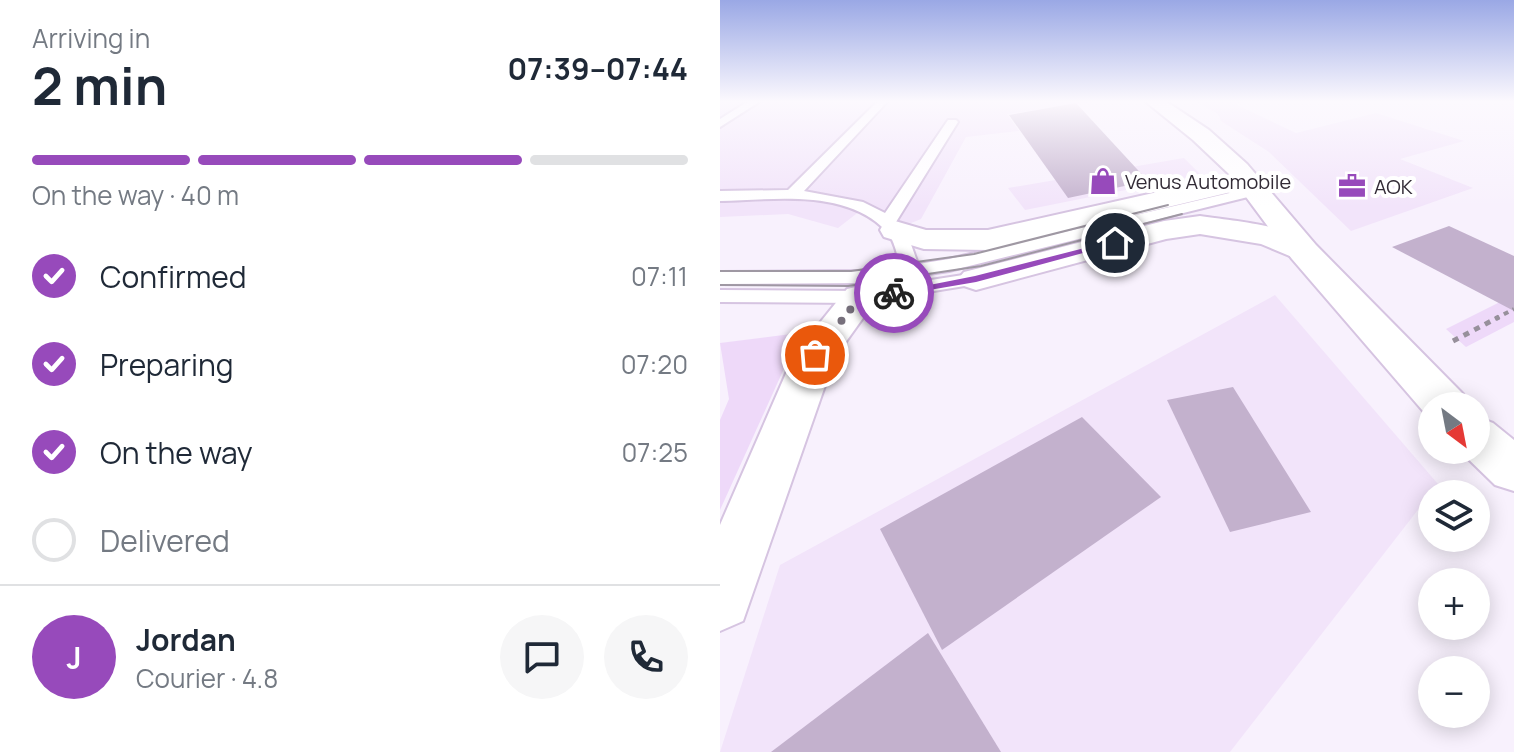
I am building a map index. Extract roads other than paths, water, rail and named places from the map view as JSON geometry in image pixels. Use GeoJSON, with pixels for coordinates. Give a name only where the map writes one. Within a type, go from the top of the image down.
{"type":"FeatureCollection","features":[{"type":"Feature","properties":{"kind":"street"},"geometry":{"type":"LineString","coordinates":[[1203,137],[1251,186],[1304,252],[1432,392]]}},
{"type":"Feature","properties":{"kind":"street"},"geometry":{"type":"LineString","coordinates":[[891,226],[924,239],[988,240],[1251,186]]}},
{"type":"Feature","properties":{"kind":"street"},"geometry":{"type":"LineString","coordinates":[[976,279],[1164,230],[1200,225],[1269,236],[1304,252]]}},
{"type":"Feature","properties":{"kind":"street"},"geometry":{"type":"LineString","coordinates":[[720,599],[815,355],[860,297]]}},
{"type":"Feature","properties":{"kind":"street"},"geometry":{"type":"LineString","coordinates":[[1490,449],[1514,470]]}},
{"type":"Feature","properties":{"kind":"lane"},"geometry":{"type":"LineString","coordinates":[[791,196],[848,137]]}},
{"type":"Feature","properties":{"kind":"lane"},"geometry":{"type":"LineString","coordinates":[[891,226],[943,137]]}},
{"type":"Feature","properties":{"kind":"lane"},"geometry":{"type":"LineString","coordinates":[[720,278],[817,280],[949,265],[1251,186]]}},
{"type":"Feature","properties":{"kind":"lane"},"geometry":{"type":"LineString","coordinates":[[720,196],[791,196],[837,200],[867,209],[891,226],[909,263],[891,273]]}},
{"type":"Feature","properties":{"kind":"lane"},"geometry":{"type":"LineString","coordinates":[[720,296],[860,297],[976,279]]}},
{"type":"Feature","properties":{"kind":"tram line"},"geometry":{"type":"LineString","coordinates":[[720,271],[851,271],[974,254],[1168,205]]}},
{"type":"Feature","properties":{"kind":"tram line"},"geometry":{"type":"LineString","coordinates":[[720,285],[848,286],[981,266],[1182,214]]}},
{"type":"Feature","properties":{"kind":"place","name":"Venus Automobile"},"geometry":{"type":"Point","coordinates":[1103,181]}},
{"type":"Feature","properties":{"kind":"place","name":"AOK"},"geometry":{"type":"Point","coordinates":[1352,186]}}]}
